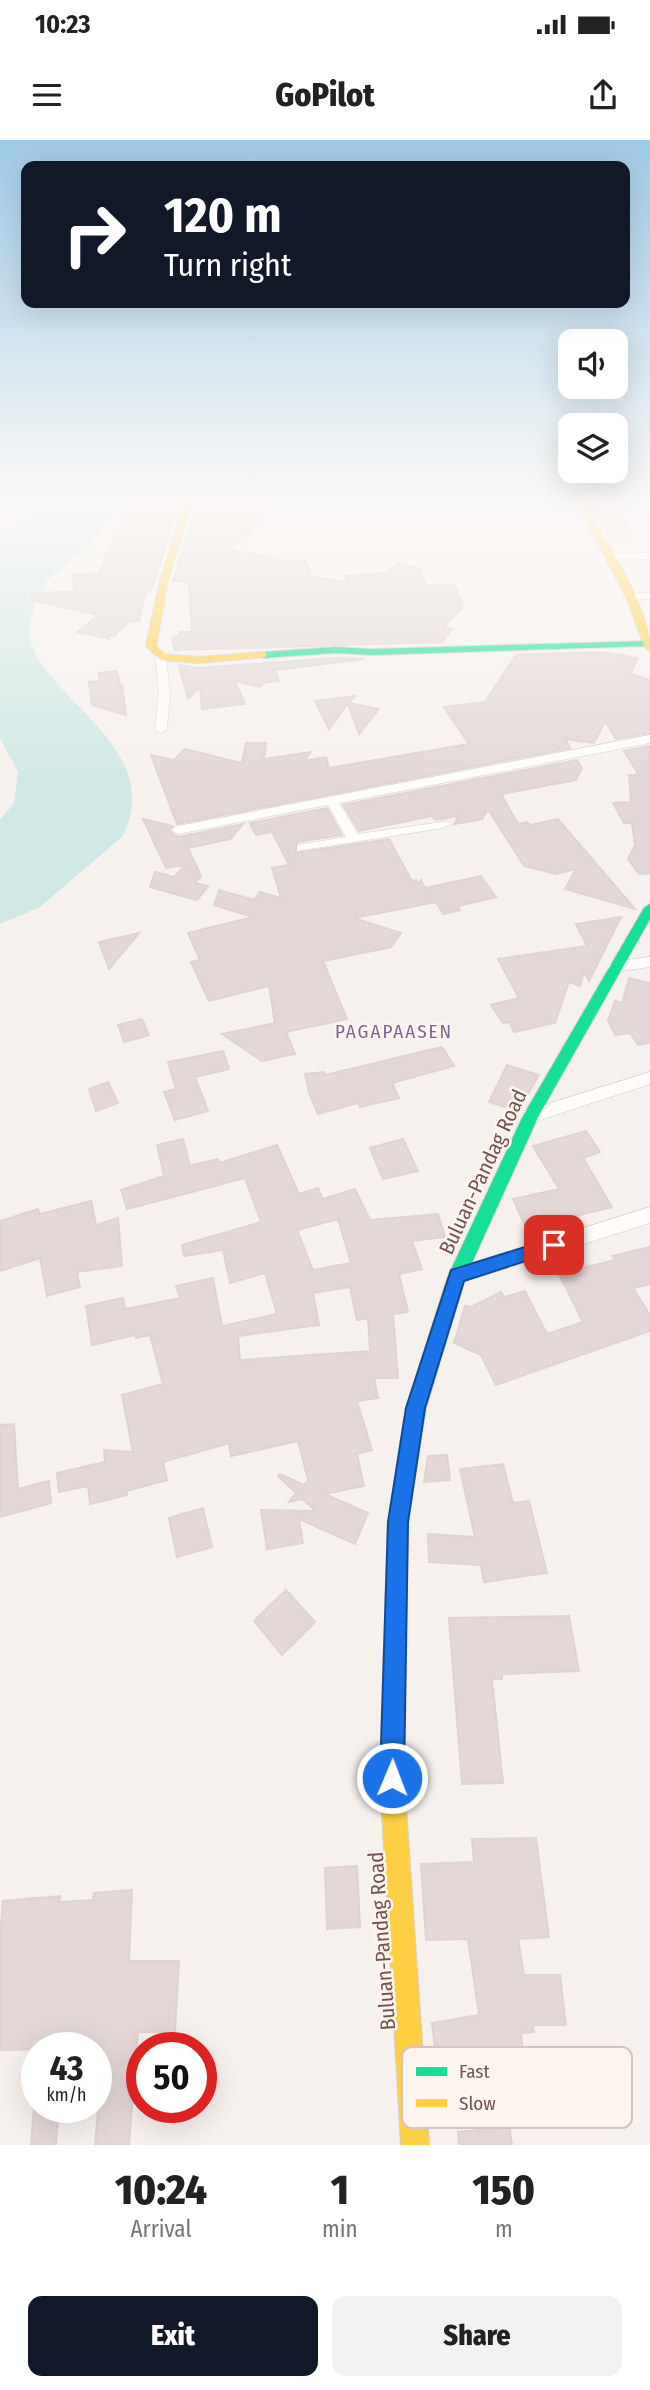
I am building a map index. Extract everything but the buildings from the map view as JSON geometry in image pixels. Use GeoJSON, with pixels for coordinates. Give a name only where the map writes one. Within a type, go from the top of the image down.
{"type":"FeatureCollection","features":[{"type":"Feature","properties":{"kind":"main road"},"geometry":{"type":"LineString","coordinates":[[161,595],[151,646],[161,657],[198,660],[335,650],[372,652],[649,646],[631,597]]}},
{"type":"Feature","properties":{"kind":"main road","name":"Buluan-Pandag Road"},"geometry":{"type":"LineString","coordinates":[[409,2047],[392,1778],[398,1522],[416,1408],[457,1276],[531,1116],[650,908]]}},
{"type":"Feature","properties":{"kind":"street"},"geometry":{"type":"LineString","coordinates":[[631,597],[650,596]]}},
{"type":"Feature","properties":{"kind":"street"},"geometry":{"type":"LineString","coordinates":[[161,657],[165,674],[165,710],[161,729]]}},
{"type":"Feature","properties":{"kind":"street"},"geometry":{"type":"LineString","coordinates":[[178,831],[650,739]]}},
{"type":"Feature","properties":{"kind":"street"},"geometry":{"type":"LineString","coordinates":[[332,801],[353,838]]}},
{"type":"Feature","properties":{"kind":"street"},"geometry":{"type":"LineString","coordinates":[[302,848],[443,824]]}},
{"type":"Feature","properties":{"kind":"street"},"geometry":{"type":"LineString","coordinates":[[614,967],[650,962]]}},
{"type":"Feature","properties":{"kind":"street"},"geometry":{"type":"LineString","coordinates":[[531,1116],[650,1078]]}},
{"type":"Feature","properties":{"kind":"street"},"geometry":{"type":"LineString","coordinates":[[457,1276],[650,1215]]}},
{"type":"Feature","properties":{"kind":"water"},"geometry":{"type":"Polygon","coordinates":[[[0,595],[39,595],[30,625],[33,649],[47,672],[112,745],[127,772],[132,803],[122,837],[40,907],[0,924],[0,820],[14,803],[18,772],[0,738],[0,595]]]}},
{"type":"Feature","properties":{"kind":"traffic: fast"},"geometry":{"type":"LineString","coordinates":[[263,655],[335,650],[372,652],[648,643]]}},
{"type":"Feature","properties":{"kind":"traffic: fast"},"geometry":{"type":"LineString","coordinates":[[394,1678],[398,1522],[416,1408],[457,1276],[531,1116],[650,908]]}},
{"type":"Feature","properties":{"kind":"traffic: slow"},"geometry":{"type":"LineString","coordinates":[[161,595],[151,646],[161,657],[198,660],[263,655]]}},
{"type":"Feature","properties":{"kind":"traffic: slow"},"geometry":{"type":"LineString","coordinates":[[630,595],[650,648]]}},
{"type":"Feature","properties":{"kind":"traffic: slow"},"geometry":{"type":"LineString","coordinates":[[394,1678],[392,1778],[409,2047]]}},
{"type":"Feature","properties":{"kind":"traffic: slow"},"geometry":{"type":"LineString","coordinates":[[414,2128],[415,2145]]}},
{"type":"Feature","properties":{"kind":"district","name":"PAGAPAASEN"},"geometry":{"type":"Point","coordinates":[394,1031]}},
{"type":"Feature","properties":{"kind":"route"},"geometry":{"type":"LineString","coordinates":[[392,1778],[398,1522],[416,1408],[457,1276],[554,1245]]}}]}
